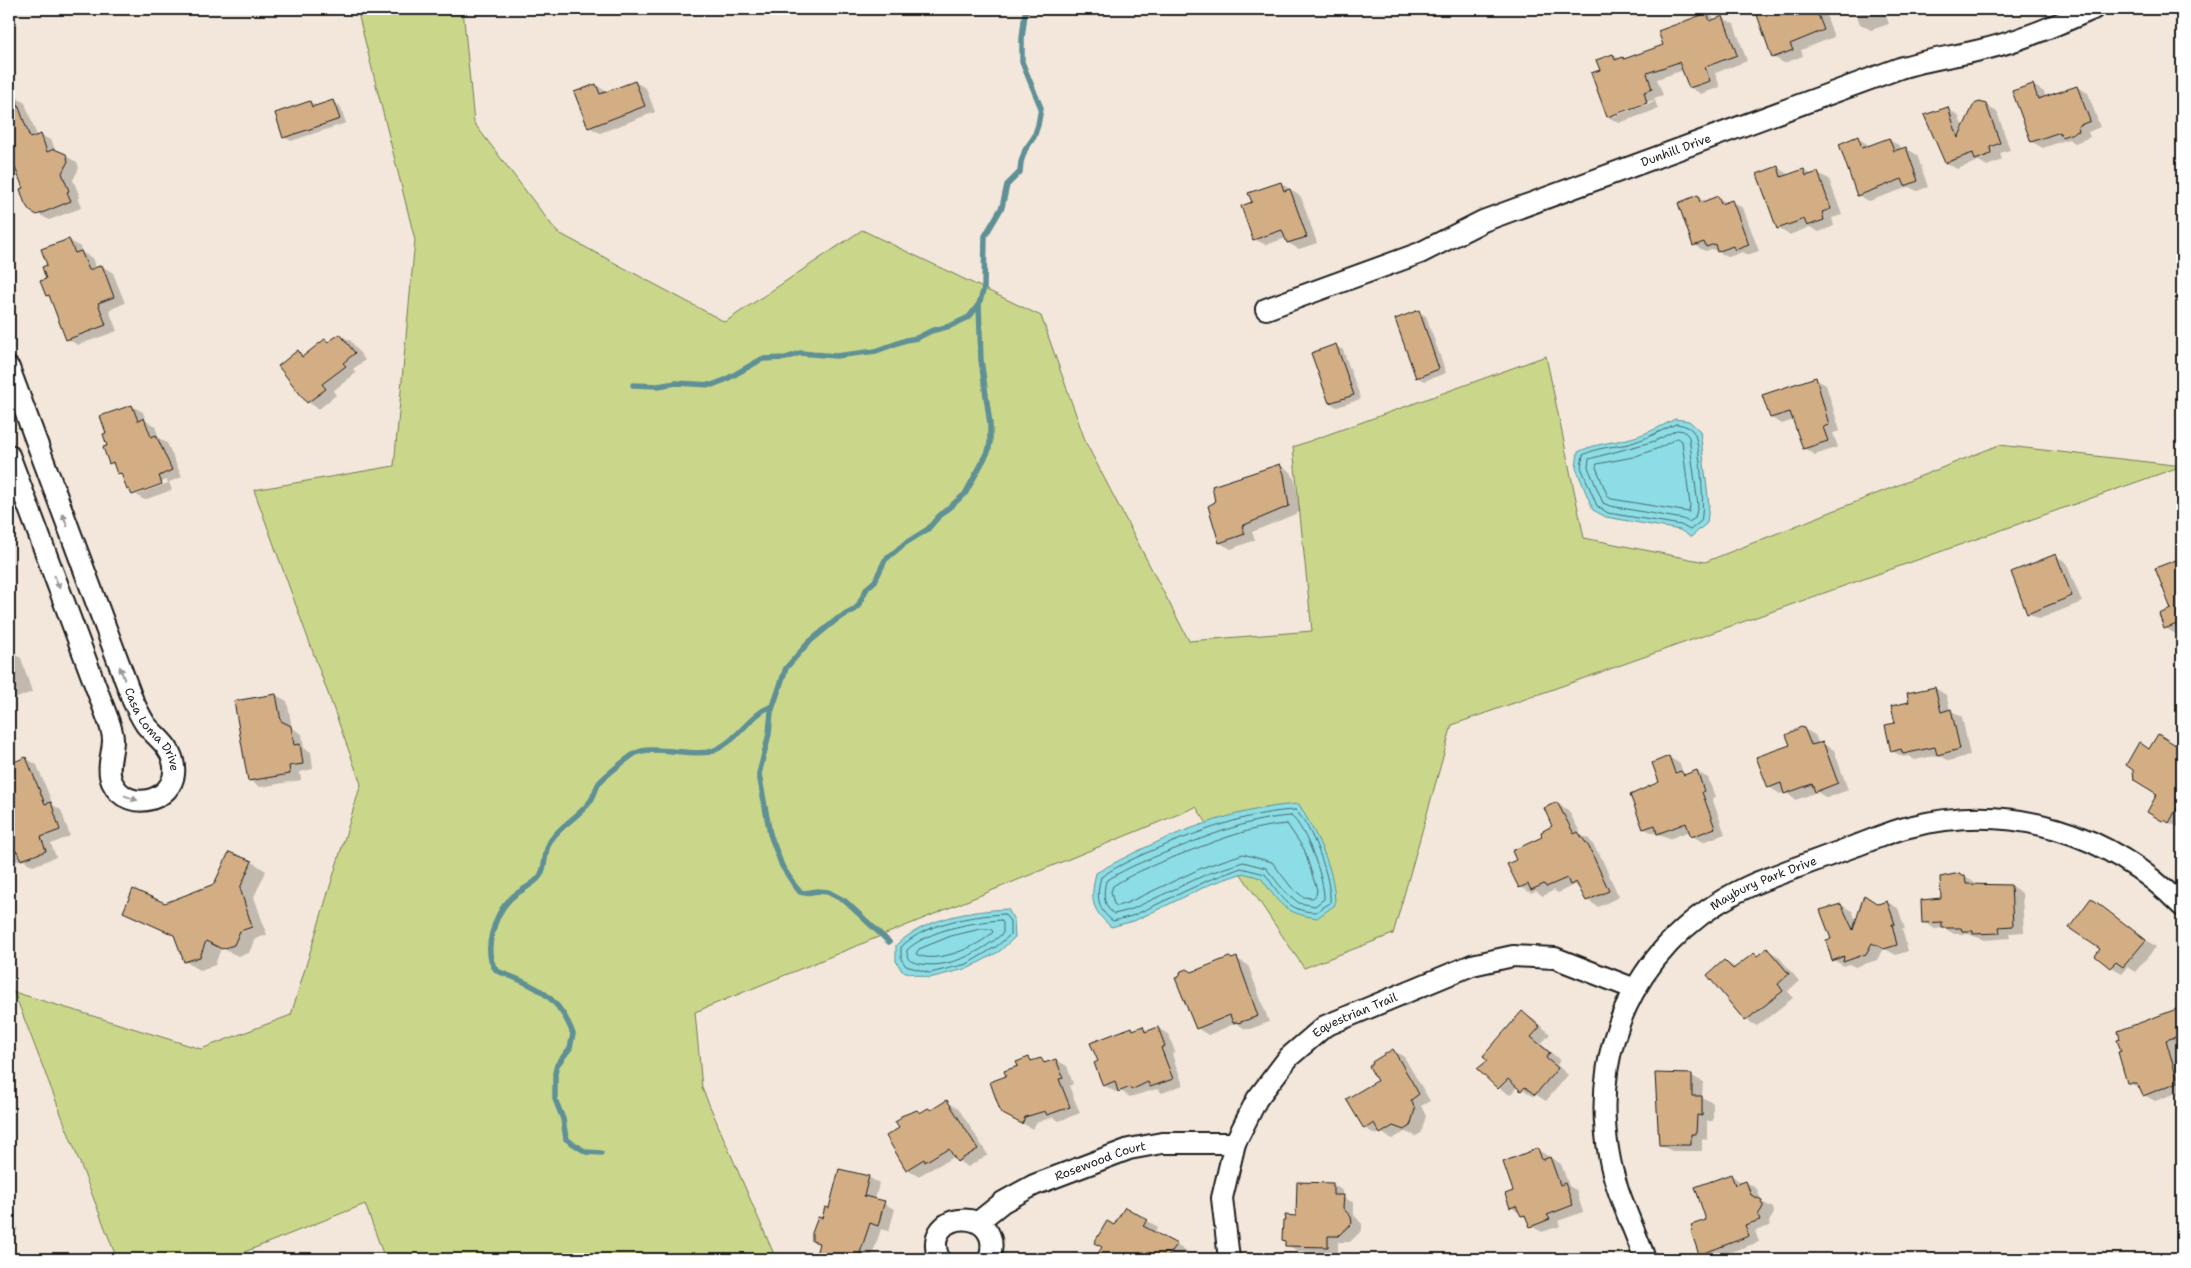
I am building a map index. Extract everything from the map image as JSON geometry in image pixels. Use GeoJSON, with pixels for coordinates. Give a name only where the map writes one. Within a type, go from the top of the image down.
{"type":"FeatureCollection","features":[{"type":"Feature","properties":{"kind":"street","name":"Dunhill Drive"},"geometry":{"type":"LineString","coordinates":[[1266,310],[1420,253],[1483,220],[1900,68],[1947,56],[1977,51],[2066,21],[2093,9]]}},
{"type":"Feature","properties":{"kind":"street","name":"Casa Loma Drive"},"geometry":{"type":"LineString","coordinates":[[9,368],[133,701],[145,723],[170,752],[174,763],[174,774],[171,784],[156,799],[145,801],[125,797],[117,790],[112,780],[110,770],[113,738],[106,714],[9,455]]}},
{"type":"Feature","properties":{"kind":"street","name":"Maybury Park Drive"},"geometry":{"type":"LineString","coordinates":[[1645,1259],[1614,1177],[1609,1156],[1605,1116],[1606,1085],[1613,1038],[1635,989],[1651,964],[1685,927],[1706,910],[1735,892],[1907,827],[1947,820],[2008,819],[2084,837],[2142,871],[2182,906]]}},
{"type":"Feature","properties":{"kind":"street","name":"Equestrian Trail"},"geometry":{"type":"LineString","coordinates":[[1229,1259],[1222,1198],[1235,1143],[1257,1099],[1289,1057],[1326,1026],[1472,965],[1513,956],[1555,958],[1635,989]]}},
{"type":"Feature","properties":{"kind":"street","name":"Rosewood Court"},"geometry":{"type":"LineString","coordinates":[[978,1222],[1003,1202],[1034,1185],[1129,1148],[1162,1143],[1235,1143]]}},
{"type":"Feature","properties":{"kind":"street"},"geometry":{"type":"LineString","coordinates":[[939,1259],[935,1250],[938,1235],[947,1224],[964,1218],[978,1222],[986,1229],[991,1239],[992,1251],[989,1259]]}},
{"type":"Feature","properties":{"kind":"green space"},"geometry":{"type":"Polygon","coordinates":[[[357,9],[463,9],[474,123],[557,232],[725,322],[862,230],[1041,316],[1086,443],[1189,641],[1312,631],[1293,447],[1546,356],[1584,538],[1705,562],[1999,445],[2182,466],[1452,725],[1393,934],[1304,968],[1196,807],[695,1012],[702,1088],[776,1259],[385,1259],[365,1204],[227,1259],[117,1259],[14,992],[201,1049],[291,1015],[361,784],[254,490],[394,466],[415,240],[357,9]]]}},
{"type":"Feature","properties":{"kind":"water"},"geometry":{"type":"Polygon","coordinates":[[[1675,419],[1689,421],[1700,431],[1709,505],[1707,523],[1691,537],[1680,530],[1606,517],[1593,510],[1576,468],[1578,452],[1596,445],[1640,435],[1675,419]]]}},
{"type":"Feature","properties":{"kind":"water"},"geometry":{"type":"Polygon","coordinates":[[[1299,804],[1324,853],[1332,878],[1335,905],[1317,918],[1289,910],[1278,901],[1261,878],[1243,873],[1211,884],[1134,921],[1111,927],[1099,915],[1093,897],[1096,873],[1119,860],[1194,827],[1247,812],[1299,804]]]}},
{"type":"Feature","properties":{"kind":"water"},"geometry":{"type":"Polygon","coordinates":[[[1008,909],[1014,920],[1015,937],[1000,951],[969,968],[929,978],[902,971],[896,961],[896,945],[921,928],[934,922],[963,914],[1008,909]]]}},
{"type":"Feature","properties":{"kind":"building"},"geometry":{"type":"Polygon","coordinates":[[[1755,9],[1816,9],[1824,30],[1790,44],[1793,50],[1772,58],[1755,9]]]}},
{"type":"Feature","properties":{"kind":"building"},"geometry":{"type":"Polygon","coordinates":[[[1707,13],[1710,21],[1723,16],[1737,55],[1705,67],[1710,81],[1689,88],[1679,62],[1647,73],[1652,89],[1644,92],[1647,103],[1607,117],[1591,73],[1600,70],[1596,60],[1613,54],[1615,60],[1623,57],[1624,59],[1663,45],[1658,31],[1707,13]]]}},
{"type":"Feature","properties":{"kind":"building"},"geometry":{"type":"Polygon","coordinates":[[[635,81],[645,106],[588,128],[574,92],[596,84],[600,94],[635,81]]]}},
{"type":"Feature","properties":{"kind":"building"},"geometry":{"type":"Polygon","coordinates":[[[2033,84],[2038,99],[2077,86],[2090,121],[2078,126],[2079,131],[2062,137],[2060,132],[2031,142],[2012,91],[2033,84]]]}},
{"type":"Feature","properties":{"kind":"building"},"geometry":{"type":"Polygon","coordinates":[[[9,85],[11,85],[30,138],[41,134],[47,152],[54,149],[66,154],[68,161],[62,173],[71,201],[37,215],[30,211],[25,204],[20,189],[23,188],[9,152],[9,85]]]}},
{"type":"Feature","properties":{"kind":"building"},"geometry":{"type":"Polygon","coordinates":[[[333,100],[340,119],[283,138],[275,113],[310,101],[312,107],[333,100]]]}},
{"type":"Feature","properties":{"kind":"building"},"geometry":{"type":"Polygon","coordinates":[[[1980,102],[1986,104],[2000,143],[1990,147],[1991,154],[1975,160],[1973,153],[1945,163],[1924,115],[1948,107],[1958,138],[1974,104],[1980,102]]]}},
{"type":"Feature","properties":{"kind":"building"},"geometry":{"type":"Polygon","coordinates":[[[1858,136],[1862,148],[1889,138],[1894,151],[1906,147],[1918,181],[1905,186],[1902,179],[1857,196],[1839,144],[1858,136]]]}},
{"type":"Feature","properties":{"kind":"building"},"geometry":{"type":"Polygon","coordinates":[[[1778,166],[1781,177],[1804,169],[1806,176],[1818,172],[1831,209],[1822,212],[1824,220],[1807,226],[1804,219],[1777,229],[1757,174],[1778,166]]]}},
{"type":"Feature","properties":{"kind":"building"},"geometry":{"type":"Polygon","coordinates":[[[1281,182],[1284,191],[1290,189],[1307,237],[1287,243],[1282,230],[1253,240],[1241,206],[1252,202],[1248,193],[1281,182]]]}},
{"type":"Feature","properties":{"kind":"building"},"geometry":{"type":"Polygon","coordinates":[[[1698,195],[1700,203],[1718,196],[1721,204],[1732,200],[1749,245],[1735,250],[1733,246],[1717,252],[1715,244],[1706,247],[1704,242],[1693,246],[1678,203],[1698,195]]]}},
{"type":"Feature","properties":{"kind":"building"},"geometry":{"type":"Polygon","coordinates":[[[69,239],[75,253],[81,251],[89,270],[102,265],[114,297],[98,303],[106,325],[66,340],[49,295],[46,296],[40,281],[46,279],[42,267],[47,265],[41,249],[69,239]]]}},
{"type":"Feature","properties":{"kind":"building"},"geometry":{"type":"Polygon","coordinates":[[[1419,310],[1439,369],[1416,378],[1395,319],[1419,310]]]}},
{"type":"Feature","properties":{"kind":"building"},"geometry":{"type":"Polygon","coordinates":[[[340,334],[355,353],[343,363],[346,366],[322,384],[326,389],[307,403],[278,366],[298,350],[302,357],[325,339],[328,342],[340,334]]]}},
{"type":"Feature","properties":{"kind":"building"},"geometry":{"type":"Polygon","coordinates":[[[1336,344],[1354,395],[1329,403],[1311,353],[1336,344]]]}},
{"type":"Feature","properties":{"kind":"building"},"geometry":{"type":"Polygon","coordinates":[[[1816,377],[1829,425],[1823,427],[1828,441],[1803,449],[1790,412],[1770,418],[1762,395],[1816,377]]]}},
{"type":"Feature","properties":{"kind":"building"},"geometry":{"type":"Polygon","coordinates":[[[132,405],[138,421],[144,418],[151,437],[156,435],[172,470],[159,476],[162,484],[132,495],[129,489],[127,490],[121,473],[117,474],[113,462],[109,464],[103,447],[107,446],[103,434],[106,433],[100,416],[132,405]]]}},
{"type":"Feature","properties":{"kind":"building"},"geometry":{"type":"Polygon","coordinates":[[[1280,464],[1284,474],[1289,506],[1242,526],[1245,534],[1219,543],[1208,506],[1215,502],[1212,486],[1280,464]]]}},
{"type":"Feature","properties":{"kind":"building"},"geometry":{"type":"Polygon","coordinates":[[[2056,554],[2072,596],[2027,614],[2011,572],[2056,554]]]}},
{"type":"Feature","properties":{"kind":"building"},"geometry":{"type":"Polygon","coordinates":[[[2176,560],[2179,568],[2182,566],[2181,635],[2177,624],[2164,629],[2159,614],[2171,609],[2155,568],[2176,560]]]}},
{"type":"Feature","properties":{"kind":"building"},"geometry":{"type":"Polygon","coordinates":[[[1935,687],[1941,712],[1951,709],[1960,749],[1937,755],[1935,747],[1903,754],[1901,749],[1891,752],[1885,725],[1895,723],[1891,706],[1909,702],[1907,693],[1935,687]]]}},
{"type":"Feature","properties":{"kind":"building"},"geometry":{"type":"Polygon","coordinates":[[[276,694],[281,721],[291,726],[294,745],[300,744],[303,764],[289,766],[290,774],[248,781],[234,701],[276,694]]]}},
{"type":"Feature","properties":{"kind":"building"},"geometry":{"type":"Polygon","coordinates":[[[1801,727],[1804,728],[1811,745],[1823,742],[1838,783],[1815,792],[1812,784],[1784,794],[1781,783],[1768,788],[1756,757],[1790,745],[1786,735],[1801,727]]]}},
{"type":"Feature","properties":{"kind":"building"},"geometry":{"type":"Polygon","coordinates":[[[2158,734],[2182,749],[2182,799],[2169,823],[2147,812],[2157,794],[2134,780],[2133,770],[2126,765],[2139,742],[2149,749],[2158,734]]]}},
{"type":"Feature","properties":{"kind":"building"},"geometry":{"type":"Polygon","coordinates":[[[1669,756],[1675,773],[1681,771],[1684,775],[1697,770],[1704,791],[1702,792],[1715,828],[1691,837],[1686,823],[1657,834],[1655,825],[1643,829],[1630,795],[1659,782],[1652,763],[1669,756]]]}},
{"type":"Feature","properties":{"kind":"building"},"geometry":{"type":"Polygon","coordinates":[[[26,757],[45,804],[51,802],[60,830],[41,837],[46,851],[21,860],[17,851],[9,854],[9,764],[26,757]]]}},
{"type":"Feature","properties":{"kind":"building"},"geometry":{"type":"Polygon","coordinates":[[[1557,802],[1574,834],[1578,832],[1589,847],[1609,891],[1586,901],[1576,882],[1570,885],[1567,878],[1546,887],[1544,884],[1531,890],[1528,884],[1519,888],[1507,864],[1516,860],[1512,851],[1542,837],[1541,832],[1552,826],[1544,808],[1557,802]]]}},
{"type":"Feature","properties":{"kind":"building"},"geometry":{"type":"Polygon","coordinates":[[[229,852],[252,861],[240,888],[252,927],[240,931],[234,945],[222,949],[206,941],[200,957],[184,962],[174,935],[123,912],[133,889],[165,903],[214,884],[229,852]]]}},
{"type":"Feature","properties":{"kind":"building"},"geometry":{"type":"Polygon","coordinates":[[[1960,873],[1960,875],[1965,875],[1966,884],[2011,885],[2013,926],[1999,927],[2000,933],[1973,934],[1973,931],[1962,931],[1961,928],[1942,928],[1942,922],[1922,923],[1921,900],[1941,898],[1940,877],[1960,873]]]}},
{"type":"Feature","properties":{"kind":"building"},"geometry":{"type":"Polygon","coordinates":[[[1864,895],[1878,904],[1887,901],[1895,924],[1892,924],[1897,945],[1884,949],[1872,943],[1866,954],[1843,962],[1844,956],[1832,961],[1826,940],[1831,939],[1820,910],[1841,904],[1853,930],[1864,895]]]}},
{"type":"Feature","properties":{"kind":"building"},"geometry":{"type":"Polygon","coordinates":[[[2091,898],[2146,940],[2123,967],[2116,962],[2110,968],[2095,956],[2100,949],[2069,928],[2091,898]]]}},
{"type":"Feature","properties":{"kind":"building"},"geometry":{"type":"Polygon","coordinates":[[[1767,948],[1789,974],[1778,984],[1783,991],[1745,1021],[1707,975],[1724,960],[1733,969],[1754,953],[1757,956],[1767,948]]]}},
{"type":"Feature","properties":{"kind":"building"},"geometry":{"type":"Polygon","coordinates":[[[1229,957],[1232,959],[1237,957],[1258,1016],[1233,1023],[1230,1015],[1196,1029],[1175,978],[1179,977],[1181,971],[1187,969],[1192,972],[1229,957]]]}},
{"type":"Feature","properties":{"kind":"building"},"geometry":{"type":"Polygon","coordinates":[[[2182,1007],[2182,1035],[2166,1040],[2178,1082],[2143,1096],[2137,1083],[2127,1083],[2118,1052],[2121,1051],[2117,1040],[2120,1039],[2118,1031],[2182,1007]]]}},
{"type":"Feature","properties":{"kind":"building"},"geometry":{"type":"Polygon","coordinates":[[[1522,1011],[1540,1027],[1531,1037],[1550,1053],[1546,1058],[1558,1068],[1535,1095],[1525,1087],[1521,1091],[1508,1079],[1498,1089],[1477,1069],[1487,1061],[1483,1056],[1522,1011]]]}},
{"type":"Feature","properties":{"kind":"building"},"geometry":{"type":"Polygon","coordinates":[[[1143,1026],[1145,1032],[1158,1027],[1165,1046],[1161,1048],[1173,1079],[1150,1087],[1148,1082],[1131,1090],[1130,1087],[1118,1092],[1115,1081],[1103,1086],[1094,1063],[1098,1061],[1090,1043],[1132,1027],[1133,1030],[1143,1026]]]}},
{"type":"Feature","properties":{"kind":"building"},"geometry":{"type":"Polygon","coordinates":[[[1393,1049],[1419,1094],[1411,1100],[1415,1109],[1410,1127],[1404,1130],[1393,1126],[1380,1134],[1374,1123],[1364,1129],[1346,1099],[1377,1081],[1369,1066],[1373,1064],[1372,1062],[1393,1049]]]}},
{"type":"Feature","properties":{"kind":"building"},"geometry":{"type":"Polygon","coordinates":[[[1029,1057],[1031,1061],[1041,1058],[1044,1063],[1056,1059],[1063,1078],[1059,1079],[1070,1107],[1047,1115],[1045,1111],[1025,1117],[1022,1124],[1001,1113],[990,1082],[1006,1076],[1004,1071],[1018,1066],[1016,1062],[1029,1057]]]}},
{"type":"Feature","properties":{"kind":"building"},"geometry":{"type":"Polygon","coordinates":[[[1655,1073],[1692,1074],[1692,1096],[1702,1096],[1702,1116],[1697,1115],[1696,1134],[1691,1134],[1691,1145],[1659,1145],[1655,1073]]]}},
{"type":"Feature","properties":{"kind":"building"},"geometry":{"type":"Polygon","coordinates":[[[947,1100],[978,1149],[957,1162],[949,1149],[925,1162],[924,1159],[906,1170],[886,1136],[899,1128],[895,1122],[901,1116],[917,1110],[920,1113],[928,1108],[931,1110],[947,1100]]]}},
{"type":"Feature","properties":{"kind":"building"},"geometry":{"type":"Polygon","coordinates":[[[1538,1148],[1542,1160],[1550,1157],[1560,1185],[1565,1183],[1573,1205],[1547,1215],[1550,1219],[1530,1227],[1525,1215],[1521,1216],[1516,1206],[1510,1208],[1505,1194],[1513,1191],[1503,1162],[1538,1148]]]}},
{"type":"Feature","properties":{"kind":"building"},"geometry":{"type":"Polygon","coordinates":[[[839,1169],[869,1176],[864,1196],[885,1201],[878,1226],[870,1223],[858,1259],[815,1259],[819,1243],[812,1241],[812,1233],[818,1217],[822,1218],[825,1207],[829,1208],[839,1169]]]}},
{"type":"Feature","properties":{"kind":"building"},"geometry":{"type":"Polygon","coordinates":[[[1731,1174],[1735,1185],[1746,1181],[1751,1195],[1762,1200],[1763,1207],[1758,1215],[1760,1220],[1745,1225],[1749,1236],[1699,1255],[1691,1231],[1693,1230],[1691,1225],[1706,1220],[1695,1187],[1731,1174]]]}},
{"type":"Feature","properties":{"kind":"building"},"geometry":{"type":"Polygon","coordinates":[[[1297,1182],[1333,1183],[1333,1195],[1344,1195],[1343,1208],[1351,1217],[1352,1223],[1338,1236],[1328,1236],[1328,1247],[1285,1246],[1285,1241],[1282,1240],[1283,1221],[1286,1221],[1285,1215],[1296,1216],[1297,1182]]]}},
{"type":"Feature","properties":{"kind":"building"},"geometry":{"type":"Polygon","coordinates":[[[1125,1207],[1148,1220],[1143,1226],[1177,1244],[1167,1259],[1105,1259],[1097,1255],[1102,1247],[1094,1243],[1107,1221],[1114,1225],[1125,1207]]]}},
{"type":"Feature","properties":{"kind":"waterway"},"geometry":{"type":"LineString","coordinates":[[633,385],[658,386],[676,383],[712,385],[725,380],[762,359],[786,358],[800,353],[836,356],[876,351],[950,326],[969,317],[979,304],[984,288],[985,236],[1002,207],[1007,185],[1020,172],[1025,150],[1034,137],[1038,125],[1041,108],[1022,62],[1022,38],[1025,13],[1028,9]]}},
{"type":"Feature","properties":{"kind":"waterway"},"geometry":{"type":"LineString","coordinates":[[889,942],[845,901],[828,892],[800,892],[795,886],[782,866],[770,834],[759,774],[769,734],[771,712],[786,668],[809,642],[837,619],[858,606],[867,588],[875,581],[885,560],[904,544],[928,529],[939,516],[965,494],[988,452],[990,424],[981,360],[979,304]]}},
{"type":"Feature","properties":{"kind":"waterway"},"geometry":{"type":"LineString","coordinates":[[601,1153],[586,1152],[566,1139],[563,1119],[555,1099],[555,1073],[557,1065],[570,1048],[573,1034],[567,1021],[552,1000],[533,986],[497,971],[492,963],[490,954],[490,944],[495,924],[499,914],[510,899],[534,883],[540,876],[549,844],[555,835],[585,808],[592,799],[599,783],[607,775],[640,751],[709,752],[727,743],[756,716],[772,706]]}}]}
